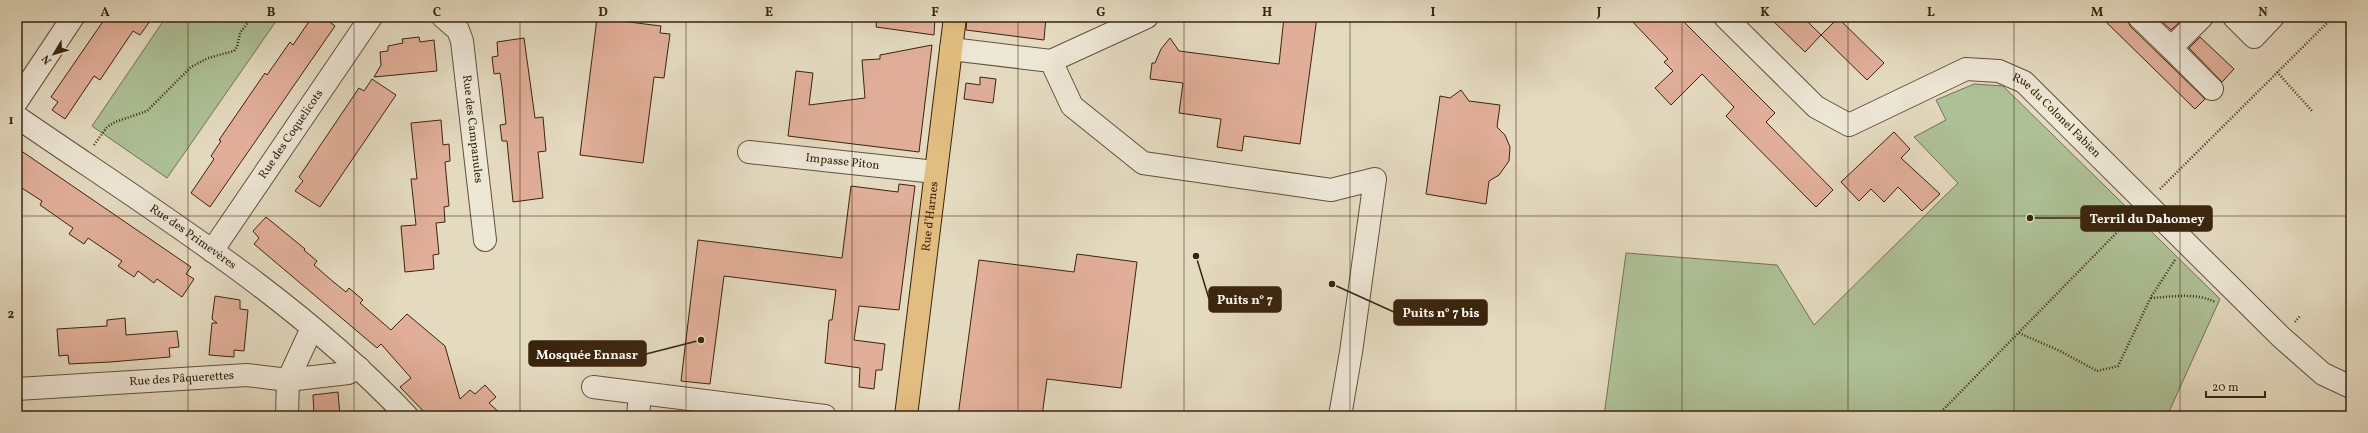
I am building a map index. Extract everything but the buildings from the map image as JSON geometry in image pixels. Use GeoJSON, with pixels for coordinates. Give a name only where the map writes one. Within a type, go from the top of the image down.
{"type":"FeatureCollection","features":[{"type":"Feature","properties":{"kind":"main road","name":"Rue d'Harnes"},"geometry":{"type":"LineString","coordinates":[[906,416],[955,17]]}},
{"type":"Feature","properties":{"kind":"street"},"geometry":{"type":"LineString","coordinates":[[17,101],[73,17]]}},
{"type":"Feature","properties":{"kind":"street","name":"Rue des Coquelicots"},"geometry":{"type":"LineString","coordinates":[[212,251],[371,17]]}},
{"type":"Feature","properties":{"kind":"street"},"geometry":{"type":"LineString","coordinates":[[951,49],[1051,61],[1147,17]]}},
{"type":"Feature","properties":{"kind":"street","name":"Rue du Colonel Fabien"},"geometry":{"type":"LineString","coordinates":[[1725,17],[1816,107],[1849,125],[1966,69],[1999,71],[2024,82],[2186,241],[2286,342],[2323,374],[2351,387]]}},
{"type":"Feature","properties":{"kind":"street"},"geometry":{"type":"LineString","coordinates":[[2139,17],[2212,89]]}},
{"type":"Feature","properties":{"kind":"street"},"geometry":{"type":"LineString","coordinates":[[2171,48],[2202,17]]}},
{"type":"Feature","properties":{"kind":"street"},"geometry":{"type":"LineString","coordinates":[[2234,17],[2254,37],[2273,17]]}},
{"type":"Feature","properties":{"kind":"street","name":"Rue des Campanules"},"geometry":{"type":"LineString","coordinates":[[451,18],[462,41],[485,240]]}},
{"type":"Feature","properties":{"kind":"street"},"geometry":{"type":"LineString","coordinates":[[1051,61],[1072,106],[1143,163],[1330,190],[1375,179],[1351,352],[1340,416]]}},
{"type":"Feature","properties":{"kind":"street","name":"Rue des Primevères"},"geometry":{"type":"LineString","coordinates":[[17,117],[240,270],[359,368],[407,416]]}},
{"type":"Feature","properties":{"kind":"street","name":"Impasse Piton"},"geometry":{"type":"LineString","coordinates":[[750,152],[936,172]]}},
{"type":"Feature","properties":{"kind":"street"},"geometry":{"type":"LineString","coordinates":[[287,416],[288,380],[312,328]]}},
{"type":"Feature","properties":{"kind":"street","name":"Rue des Pâquerettes"},"geometry":{"type":"LineString","coordinates":[[17,389],[247,375],[288,380],[348,374],[359,368]]}},
{"type":"Feature","properties":{"kind":"street"},"geometry":{"type":"LineString","coordinates":[[593,386],[640,392],[687,407],[825,416]]}},
{"type":"Feature","properties":{"kind":"street"},"geometry":{"type":"LineString","coordinates":[[638,416],[640,392]]}},
{"type":"Feature","properties":{"kind":"path"},"geometry":{"type":"LineString","coordinates":[[83,162],[107,128],[124,118],[147,111],[191,67],[208,58],[234,51],[237,47],[240,33],[252,17]]}},
{"type":"Feature","properties":{"kind":"path"},"geometry":{"type":"LineString","coordinates":[[1937,416],[2146,202],[2334,17]]}},
{"type":"Feature","properties":{"kind":"path"},"geometry":{"type":"LineString","coordinates":[[2340,17],[2351,26]]}},
{"type":"Feature","properties":{"kind":"path"},"geometry":{"type":"LineString","coordinates":[[2278,72],[2313,112]]}},
{"type":"Feature","properties":{"kind":"path"},"geometry":{"type":"LineString","coordinates":[[2019,332],[2060,351],[2097,371],[2118,366],[2150,298],[2186,241]]}},
{"type":"Feature","properties":{"kind":"path"},"geometry":{"type":"LineString","coordinates":[[2150,298],[2184,296],[2207,298],[2221,306]]}},
{"type":"Feature","properties":{"kind":"green space"},"geometry":{"type":"Polygon","coordinates":[[[166,17],[279,17],[167,178],[92,126],[166,17]]]}},
{"type":"Feature","properties":{"kind":"green space"},"geometry":{"type":"Polygon","coordinates":[[[1974,84],[2003,86],[2220,299],[2167,416],[1604,416],[1626,253],[1777,265],[1814,325],[1958,183],[1914,137],[1946,120],[1936,100],[1974,84]]]}},
{"type":"Feature","properties":{"kind":"place","name":"Terril du Dahomey"},"geometry":{"type":"Point","coordinates":[2030,218]}},
{"type":"Feature","properties":{"kind":"place","name":"Puits n° 7"},"geometry":{"type":"Point","coordinates":[1196,256]}},
{"type":"Feature","properties":{"kind":"place","name":"Puits n° 7 bis"},"geometry":{"type":"Point","coordinates":[1332,284]}},
{"type":"Feature","properties":{"kind":"place","name":"Mosquée Ennasr"},"geometry":{"type":"Point","coordinates":[701,340]}}]}
